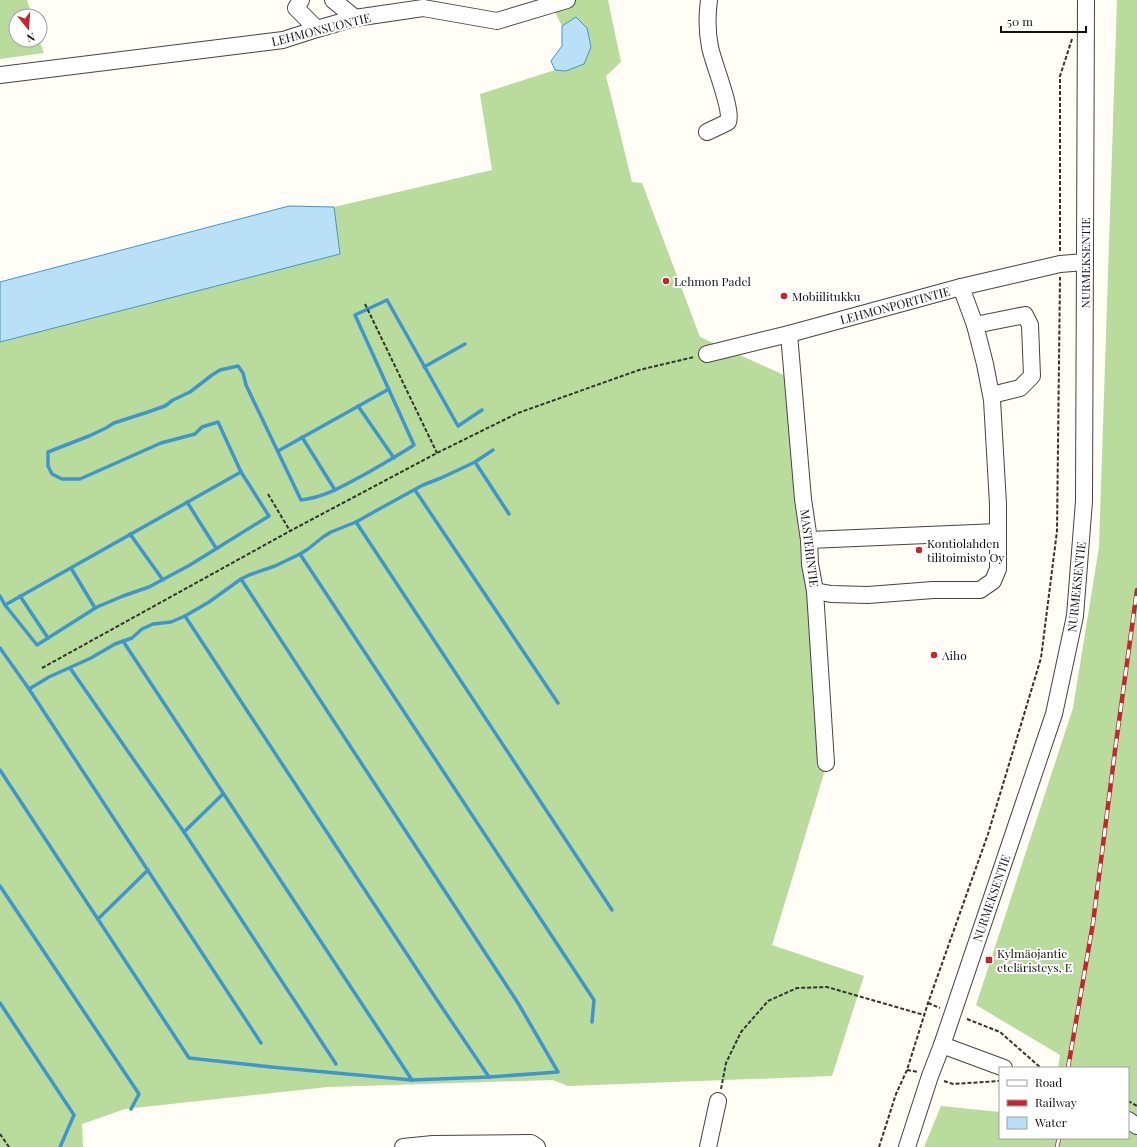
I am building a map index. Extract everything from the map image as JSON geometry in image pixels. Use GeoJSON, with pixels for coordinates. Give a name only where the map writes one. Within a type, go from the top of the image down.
{"type":"FeatureCollection","features":[{"type":"Feature","properties":{"kind":"street"},"geometry":{"type":"LineString","coordinates":[[301,0],[296,8],[317,29]]}},
{"type":"Feature","properties":{"kind":"street"},"geometry":{"type":"LineString","coordinates":[[333,0],[355,18]]}},
{"type":"Feature","properties":{"kind":"street","name":"LEHMONSUONTIE"},"geometry":{"type":"LineString","coordinates":[[0,76],[283,40],[355,18],[423,8],[497,21],[567,0]]}},
{"type":"Feature","properties":{"kind":"street"},"geometry":{"type":"LineString","coordinates":[[707,132],[728,122],[730,118],[710,47],[708,27],[709,0]]}},
{"type":"Feature","properties":{"kind":"street","name":"NURMEKSENTIE"},"geometry":{"type":"LineString","coordinates":[[907,1147],[1054,714],[1075,616],[1084,501],[1086,0]]}},
{"type":"Feature","properties":{"kind":"street","name":"LEHMONPORTINTIE"},"geometry":{"type":"LineString","coordinates":[[707,354],[789,334],[961,287],[1060,264],[1085,262]]}},
{"type":"Feature","properties":{"kind":"street"},"geometry":{"type":"LineString","coordinates":[[815,591],[831,594],[868,595],[933,590],[980,590],[993,581],[998,569],[998,532],[997,478],[992,395],[974,325],[961,287]]}},
{"type":"Feature","properties":{"kind":"street"},"geometry":{"type":"LineString","coordinates":[[974,325],[1024,315],[1030,325],[1032,376],[1020,388],[992,395]]}},
{"type":"Feature","properties":{"kind":"street","name":"MASTERINTIE"},"geometry":{"type":"LineString","coordinates":[[789,334],[803,500],[809,540],[810,564],[815,591],[826,763]]}},
{"type":"Feature","properties":{"kind":"street"},"geometry":{"type":"LineString","coordinates":[[809,540],[998,532]]}},
{"type":"Feature","properties":{"kind":"street"},"geometry":{"type":"LineString","coordinates":[[942,1045],[1001,1067]]}},
{"type":"Feature","properties":{"kind":"street"},"geometry":{"type":"LineString","coordinates":[[708,1147],[718,1101]]}},
{"type":"Feature","properties":{"kind":"street"},"geometry":{"type":"LineString","coordinates":[[403,1147],[433,1144],[531,1143],[537,1147]]}},
{"type":"Feature","properties":{"kind":"path"},"geometry":{"type":"LineString","coordinates":[[1060,249],[1060,76],[1072,36]]}},
{"type":"Feature","properties":{"kind":"path"},"geometry":{"type":"LineString","coordinates":[[880,1147],[896,1094],[907,1070],[928,1003],[988,834],[1041,658],[1057,531],[1060,278]]}},
{"type":"Feature","properties":{"kind":"path"},"geometry":{"type":"LineString","coordinates":[[365,304],[437,452]]}},
{"type":"Feature","properties":{"kind":"path"},"geometry":{"type":"LineString","coordinates":[[42,668],[290,531],[437,452],[518,413],[639,370],[707,354]]}},
{"type":"Feature","properties":{"kind":"path"},"geometry":{"type":"LineString","coordinates":[[268,494],[290,531]]}},
{"type":"Feature","properties":{"kind":"path"},"geometry":{"type":"LineString","coordinates":[[718,1101],[726,1063],[742,1032],[768,1001],[797,988],[827,987],[924,1015]]}},
{"type":"Feature","properties":{"kind":"path"},"geometry":{"type":"LineString","coordinates":[[928,1003],[943,1009]]}},
{"type":"Feature","properties":{"kind":"path"},"geometry":{"type":"LineString","coordinates":[[967,1019],[1000,1032],[1040,1067]]}},
{"type":"Feature","properties":{"kind":"path"},"geometry":{"type":"LineString","coordinates":[[907,1070],[921,1073]]}},
{"type":"Feature","properties":{"kind":"path"},"geometry":{"type":"LineString","coordinates":[[944,1081],[953,1084],[999,1081]]}},
{"type":"Feature","properties":{"kind":"path"},"geometry":{"type":"LineString","coordinates":[[0,1134],[9,1147]]}},
{"type":"Feature","properties":{"kind":"green space"},"geometry":{"type":"Polygon","coordinates":[[[0,0],[27,0],[30,8],[8,8],[8,48],[42,48],[44,53],[0,59],[0,0]]]}},
{"type":"Feature","properties":{"kind":"green space"},"geometry":{"type":"Polygon","coordinates":[[[572,0],[608,0],[621,62],[606,76],[632,182],[642,183],[700,337],[786,376],[825,770],[772,945],[864,976],[832,1076],[568,1086],[553,1080],[328,1087],[125,1109],[82,1124],[83,1147],[0,1147],[0,342],[339,254],[334,207],[492,170],[480,94],[555,70],[566,71],[576,17],[562,26],[552,6],[572,0]]]}},
{"type":"Feature","properties":{"kind":"green space"},"geometry":{"type":"Polygon","coordinates":[[[1117,0],[1137,0],[1137,1147],[924,1147],[941,1106],[999,1112],[999,1139],[1129,1139],[1129,1067],[1058,1067],[1060,1055],[976,1005],[1073,708],[1099,547],[1117,0]]]}},
{"type":"Feature","properties":{"kind":"water"},"geometry":{"type":"Polygon","coordinates":[[[576,17],[587,28],[591,47],[584,64],[566,71],[555,70],[551,61],[562,46],[562,26],[576,17]]]}},
{"type":"Feature","properties":{"kind":"water"},"geometry":{"type":"Polygon","coordinates":[[[289,206],[334,207],[340,254],[0,342],[0,282],[289,206]]]}},
{"type":"Feature","properties":{"kind":"waterway"},"geometry":{"type":"LineString","coordinates":[[0,596],[5,605],[37,645],[97,607],[149,587],[190,565],[269,516],[241,472],[218,422],[202,427],[195,434],[161,443],[80,479],[62,479],[52,474],[48,466],[48,452],[89,436],[114,423],[165,406],[173,400],[190,392],[220,370],[238,366],[243,373],[246,385],[301,500],[319,496],[353,481],[414,445],[355,315],[387,300],[458,426],[482,410]]}},
{"type":"Feature","properties":{"kind":"waterway"},"geometry":{"type":"LineString","coordinates":[[424,367],[465,344]]}},
{"type":"Feature","properties":{"kind":"waterway"},"geometry":{"type":"LineString","coordinates":[[278,451],[389,389]]}},
{"type":"Feature","properties":{"kind":"waterway"},"geometry":{"type":"LineString","coordinates":[[358,406],[394,458]]}},
{"type":"Feature","properties":{"kind":"waterway"},"geometry":{"type":"LineString","coordinates":[[302,437],[335,490]]}},
{"type":"Feature","properties":{"kind":"waterway"},"geometry":{"type":"LineString","coordinates":[[29,689],[49,677],[91,658],[115,644],[132,638],[142,629],[153,624],[171,622],[185,616],[209,602],[241,579],[275,566],[300,554],[331,532],[356,522],[423,485],[475,462],[493,450]]}},
{"type":"Feature","properties":{"kind":"waterway"},"geometry":{"type":"LineString","coordinates":[[475,462],[509,514]]}},
{"type":"Feature","properties":{"kind":"waterway"},"geometry":{"type":"LineString","coordinates":[[5,605],[241,472]]}},
{"type":"Feature","properties":{"kind":"waterway"},"geometry":{"type":"LineString","coordinates":[[415,490],[558,703]]}},
{"type":"Feature","properties":{"kind":"waterway"},"geometry":{"type":"LineString","coordinates":[[187,502],[216,548]]}},
{"type":"Feature","properties":{"kind":"waterway"},"geometry":{"type":"LineString","coordinates":[[356,522],[612,910]]}},
{"type":"Feature","properties":{"kind":"waterway"},"geometry":{"type":"LineString","coordinates":[[130,534],[163,580]]}},
{"type":"Feature","properties":{"kind":"waterway"},"geometry":{"type":"LineString","coordinates":[[300,554],[594,1000],[592,1022]]}},
{"type":"Feature","properties":{"kind":"waterway"},"geometry":{"type":"LineString","coordinates":[[71,568],[95,608]]}},
{"type":"Feature","properties":{"kind":"waterway"},"geometry":{"type":"LineString","coordinates":[[0,770],[189,1058],[412,1080],[489,1077],[558,1072],[518,1003],[241,579]]}},
{"type":"Feature","properties":{"kind":"waterway"},"geometry":{"type":"LineString","coordinates":[[20,596],[48,638]]}},
{"type":"Feature","properties":{"kind":"waterway"},"geometry":{"type":"LineString","coordinates":[[185,616],[489,1077]]}},
{"type":"Feature","properties":{"kind":"waterway"},"geometry":{"type":"LineString","coordinates":[[123,641],[412,1080]]}},
{"type":"Feature","properties":{"kind":"waterway"},"geometry":{"type":"LineString","coordinates":[[0,648],[29,689],[261,1043]]}},
{"type":"Feature","properties":{"kind":"waterway"},"geometry":{"type":"LineString","coordinates":[[70,668],[184,832],[336,1064]]}},
{"type":"Feature","properties":{"kind":"waterway"},"geometry":{"type":"LineString","coordinates":[[184,832],[223,794]]}},
{"type":"Feature","properties":{"kind":"waterway"},"geometry":{"type":"LineString","coordinates":[[98,919],[148,870]]}},
{"type":"Feature","properties":{"kind":"waterway"},"geometry":{"type":"LineString","coordinates":[[0,886],[139,1094],[131,1109]]}},
{"type":"Feature","properties":{"kind":"waterway"},"geometry":{"type":"LineString","coordinates":[[0,1003],[74,1115],[60,1147]]}},
{"type":"Feature","properties":{"kind":"railway"},"geometry":{"type":"LineString","coordinates":[[1068,1067],[1093,923],[1137,590]]}},
{"type":"Feature","properties":{"kind":"railway"},"geometry":{"type":"LineString","coordinates":[[1057,1147],[1059,1139]]}},
{"type":"Feature","properties":{"kind":"place","name":"Lehmon Padel"},"geometry":{"type":"Point","coordinates":[666,281]}},
{"type":"Feature","properties":{"kind":"place","name":"Mobiilitukku"},"geometry":{"type":"Point","coordinates":[784,296]}},
{"type":"Feature","properties":{"kind":"place","name":"Kontiolahden tilitoimisto Oy"},"geometry":{"type":"Point","coordinates":[919,550]}},
{"type":"Feature","properties":{"kind":"place","name":"Aiho"},"geometry":{"type":"Point","coordinates":[934,655]}},
{"type":"Feature","properties":{"kind":"place","name":"Kylmäojantie eteläristeys, E"},"geometry":{"type":"Point","coordinates":[989,960]}}]}
